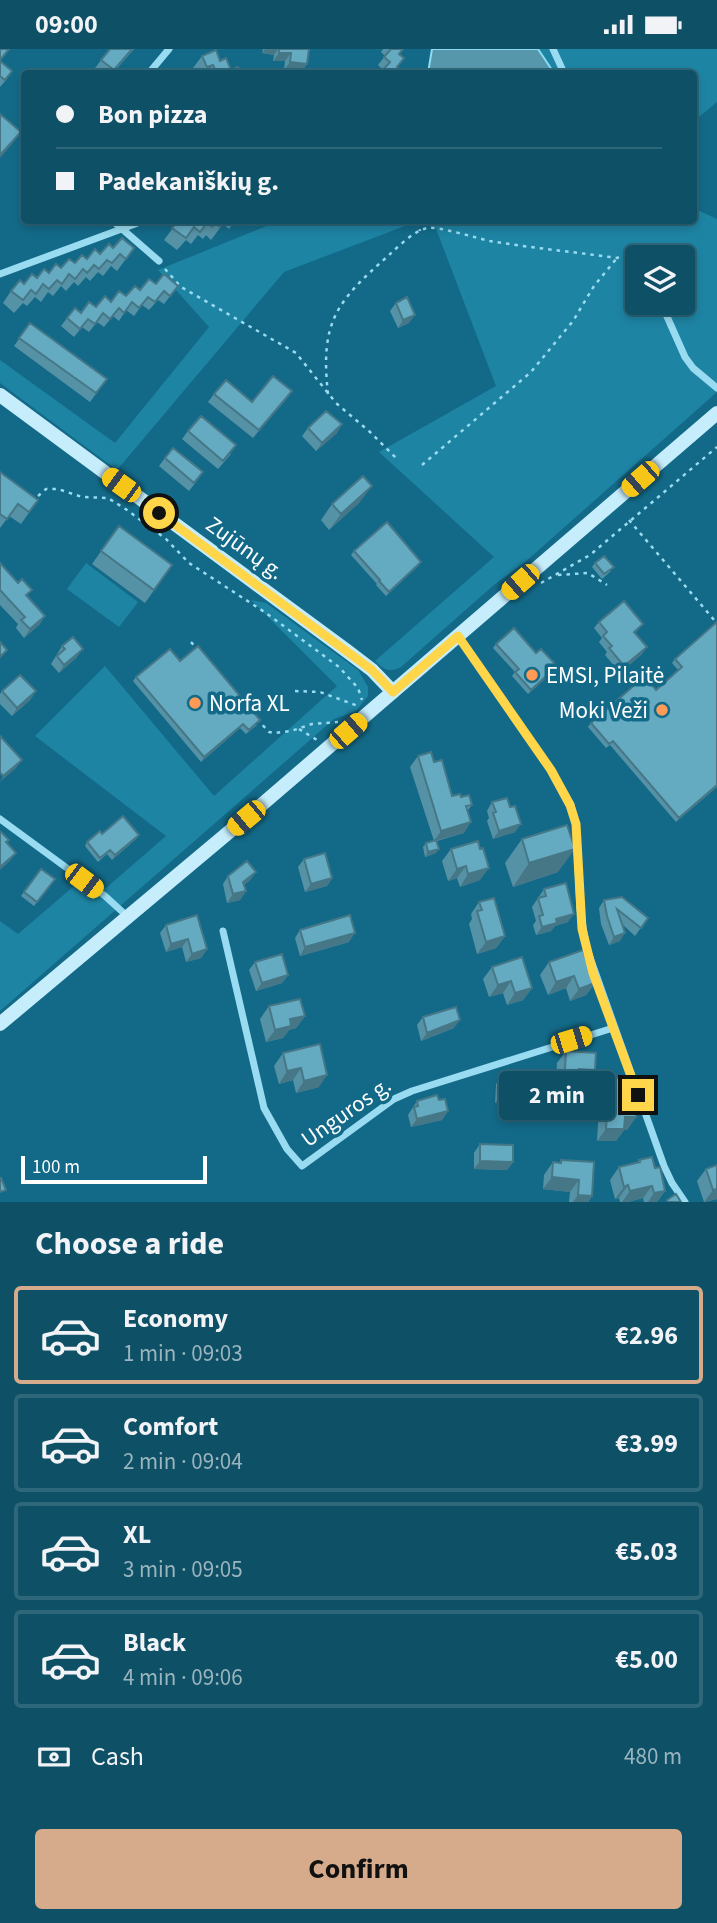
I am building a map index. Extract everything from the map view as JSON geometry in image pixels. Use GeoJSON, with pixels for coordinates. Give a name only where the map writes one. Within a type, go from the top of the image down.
{"type":"FeatureCollection","features":[{"type":"Feature","properties":{"kind":"main road","name":"Zujūnų g."},"geometry":{"type":"LineString","coordinates":[[0,395],[372,670],[393,692]]}},
{"type":"Feature","properties":{"kind":"main road"},"geometry":{"type":"LineString","coordinates":[[0,1024],[129,917],[717,413]]}},
{"type":"Feature","properties":{"kind":"street"},"geometry":{"type":"LineString","coordinates":[[152,70],[169,49]]}},
{"type":"Feature","properties":{"kind":"street"},"geometry":{"type":"LineString","coordinates":[[553,49],[563,70]]}},
{"type":"Feature","properties":{"kind":"street"},"geometry":{"type":"LineString","coordinates":[[116,224],[159,261]]}},
{"type":"Feature","properties":{"kind":"street"},"geometry":{"type":"LineString","coordinates":[[0,274],[135,224]]}},
{"type":"Feature","properties":{"kind":"street"},"geometry":{"type":"LineString","coordinates":[[666,315],[685,357],[693,368],[717,388]]}},
{"type":"Feature","properties":{"kind":"street"},"geometry":{"type":"LineString","coordinates":[[458,636],[563,790],[576,824],[582,929],[593,973],[664,1165],[685,1202]]}},
{"type":"Feature","properties":{"kind":"street"},"geometry":{"type":"LineString","coordinates":[[0,819],[129,917]]}},
{"type":"Feature","properties":{"kind":"street","name":"Unguros g."},"geometry":{"type":"LineString","coordinates":[[223,931],[264,1108],[287,1149],[302,1166],[394,1099],[412,1091],[613,1028]]}},
{"type":"Feature","properties":{"kind":"path"},"geometry":{"type":"LineString","coordinates":[[419,224],[421,232]]}},
{"type":"Feature","properties":{"kind":"path"},"geometry":{"type":"LineString","coordinates":[[328,394],[324,362],[330,325],[336,311],[369,272],[409,237],[428,227],[489,240],[617,258],[625,257]]}},
{"type":"Feature","properties":{"kind":"path"},"geometry":{"type":"LineString","coordinates":[[422,465],[531,372],[573,321],[594,286],[617,258]]}},
{"type":"Feature","properties":{"kind":"path"},"geometry":{"type":"LineString","coordinates":[[159,261],[181,287],[296,353],[328,394],[396,458]]}},
{"type":"Feature","properties":{"kind":"path"},"geometry":{"type":"LineString","coordinates":[[538,585],[590,555],[717,447]]}},
{"type":"Feature","properties":{"kind":"path"},"geometry":{"type":"LineString","coordinates":[[38,496],[46,489],[58,489],[82,497],[108,498],[127,510],[166,539],[189,563],[266,613],[339,667],[358,688],[363,707],[320,692],[295,691]]}},
{"type":"Feature","properties":{"kind":"path"},"geometry":{"type":"LineString","coordinates":[[629,520],[715,621]]}},
{"type":"Feature","properties":{"kind":"path"},"geometry":{"type":"LineString","coordinates":[[557,574],[588,573],[607,585]]}},
{"type":"Feature","properties":{"kind":"path"},"geometry":{"type":"LineString","coordinates":[[191,642],[200,652]]}},
{"type":"Feature","properties":{"kind":"path"},"geometry":{"type":"LineString","coordinates":[[251,712],[269,732],[275,733],[313,724],[340,722]]}},
{"type":"Feature","properties":{"kind":"path"},"geometry":{"type":"LineString","coordinates":[[299,729],[316,740]]}},
{"type":"Feature","properties":{"kind":"shaded area"},"geometry":{"type":"Polygon","coordinates":[[[432,49],[538,49],[552,70],[428,70],[432,49]]]}},
{"type":"Feature","properties":{"kind":"shaded area"},"geometry":{"type":"Polygon","coordinates":[[[538,49],[717,49],[717,102],[697,119],[697,70],[552,70],[538,49]]]}},
{"type":"Feature","properties":{"kind":"shaded area"},"geometry":{"type":"Polygon","coordinates":[[[697,210],[717,219],[717,392],[524,563],[495,584],[401,667],[393,670],[387,670],[375,661],[494,557],[379,452],[496,386],[434,224],[697,224],[697,210]]]}},
{"type":"Feature","properties":{"kind":"shaded area"},"geometry":{"type":"Polygon","coordinates":[[[272,224],[410,224],[284,272],[117,470],[0,383],[0,360],[115,443],[209,327],[158,270],[272,224]]]}},
{"type":"Feature","properties":{"kind":"shaded area"},"geometry":{"type":"Polygon","coordinates":[[[86,563],[138,602],[119,627],[67,589],[86,563]]]}},
{"type":"Feature","properties":{"kind":"shaded area"},"geometry":{"type":"Polygon","coordinates":[[[251,600],[266,603],[358,670],[368,687],[368,696],[356,711],[334,719],[0,1011],[0,921],[18,934],[87,875],[106,888],[166,836],[35,736],[105,666],[214,796],[337,686],[251,600]]]}},
{"type":"Feature","properties":{"kind":"building"},"geometry":{"type":"Polygon","coordinates":[[[0,49],[9,49],[0,60],[0,49]]]}},
{"type":"Feature","properties":{"kind":"building"},"geometry":{"type":"Polygon","coordinates":[[[110,49],[132,49],[114,70],[101,60],[110,49]]]}},
{"type":"Feature","properties":{"kind":"building"},"geometry":{"type":"Polygon","coordinates":[[[279,49],[309,49],[307,64],[290,62],[291,53],[279,53],[279,49]]]}},
{"type":"Feature","properties":{"kind":"building"},"geometry":{"type":"Polygon","coordinates":[[[391,49],[403,49],[399,54],[404,58],[397,67],[400,70],[383,70],[390,62],[384,57],[391,49]]]}},
{"type":"Feature","properties":{"kind":"building"},"geometry":{"type":"Polygon","coordinates":[[[216,50],[220,61],[226,58],[231,70],[216,70],[213,65],[207,67],[202,56],[216,50]]]}},
{"type":"Feature","properties":{"kind":"building"},"geometry":{"type":"Polygon","coordinates":[[[0,61],[12,71],[5,80],[0,76],[0,61]]]}},
{"type":"Feature","properties":{"kind":"building"},"geometry":{"type":"Polygon","coordinates":[[[0,114],[21,132],[0,155],[0,114]]]}},
{"type":"Feature","properties":{"kind":"building"},"geometry":{"type":"Polygon","coordinates":[[[175,224],[206,224],[200,232],[194,227],[186,238],[172,228],[175,224]]]}},
{"type":"Feature","properties":{"kind":"building"},"geometry":{"type":"Polygon","coordinates":[[[122,238],[134,248],[126,259],[120,254],[112,263],[107,260],[99,269],[94,265],[87,273],[83,269],[75,279],[69,274],[62,284],[57,280],[49,289],[43,284],[36,294],[31,290],[23,300],[11,291],[20,280],[24,284],[32,274],[37,278],[44,269],[49,273],[56,264],[61,268],[69,259],[75,263],[82,255],[87,259],[95,249],[100,254],[109,244],[113,248],[122,238]]]}},
{"type":"Feature","properties":{"kind":"building"},"geometry":{"type":"Polygon","coordinates":[[[164,274],[178,286],[170,296],[164,291],[155,302],[148,297],[139,308],[132,302],[124,313],[119,308],[110,319],[103,313],[95,324],[88,319],[80,329],[67,318],[75,308],[81,313],[89,302],[96,307],[105,296],[111,302],[119,291],[126,296],[135,286],[140,290],[149,279],[156,284],[164,274]]]}},
{"type":"Feature","properties":{"kind":"building"},"geometry":{"type":"Polygon","coordinates":[[[407,297],[415,315],[403,320],[396,303],[407,297]]]}},
{"type":"Feature","properties":{"kind":"building"},"geometry":{"type":"Polygon","coordinates":[[[30,323],[107,379],[96,393],[19,338],[30,323]]]}},
{"type":"Feature","properties":{"kind":"building"},"geometry":{"type":"Polygon","coordinates":[[[273,376],[292,391],[259,430],[214,394],[226,380],[252,402],[273,376]]]}},
{"type":"Feature","properties":{"kind":"building"},"geometry":{"type":"Polygon","coordinates":[[[326,411],[342,424],[322,443],[308,428],[326,411]]]}},
{"type":"Feature","properties":{"kind":"building"},"geometry":{"type":"Polygon","coordinates":[[[201,416],[236,445],[223,461],[188,431],[201,416]]]}},
{"type":"Feature","properties":{"kind":"building"},"geometry":{"type":"Polygon","coordinates":[[[173,448],[203,472],[194,483],[165,458],[173,448]]]}},
{"type":"Feature","properties":{"kind":"building"},"geometry":{"type":"Polygon","coordinates":[[[0,472],[38,500],[29,512],[18,504],[7,519],[0,514],[0,472]]]}},
{"type":"Feature","properties":{"kind":"building"},"geometry":{"type":"Polygon","coordinates":[[[363,476],[372,486],[341,514],[332,504],[363,476]]]}},
{"type":"Feature","properties":{"kind":"building"},"geometry":{"type":"Polygon","coordinates":[[[387,522],[421,562],[389,592],[354,551],[387,522]]]}},
{"type":"Feature","properties":{"kind":"building"},"geometry":{"type":"Polygon","coordinates":[[[119,526],[172,565],[154,590],[101,551],[119,526]]]}},
{"type":"Feature","properties":{"kind":"building"},"geometry":{"type":"Polygon","coordinates":[[[604,556],[614,567],[604,574],[595,563],[604,556]]]}},
{"type":"Feature","properties":{"kind":"building"},"geometry":{"type":"Polygon","coordinates":[[[0,563],[18,583],[22,579],[32,590],[26,595],[45,616],[30,629],[21,620],[25,617],[0,590],[0,563]]]}},
{"type":"Feature","properties":{"kind":"building"},"geometry":{"type":"Polygon","coordinates":[[[624,601],[643,624],[634,632],[647,647],[624,666],[609,648],[612,646],[603,636],[607,632],[599,622],[624,601]]]}},
{"type":"Feature","properties":{"kind":"building","name":"Moki Veži"},"geometry":{"type":"Polygon","coordinates":[[[717,622],[717,785],[679,818],[613,741],[609,744],[591,723],[645,676],[656,690],[682,667],[675,659],[717,622]]]}},
{"type":"Feature","properties":{"kind":"building"},"geometry":{"type":"Polygon","coordinates":[[[514,628],[536,653],[541,649],[557,666],[531,690],[515,672],[519,669],[496,644],[514,628]]]}},
{"type":"Feature","properties":{"kind":"building"},"geometry":{"type":"Polygon","coordinates":[[[73,637],[83,649],[64,665],[57,656],[65,649],[62,646],[73,637]]]}},
{"type":"Feature","properties":{"kind":"building"},"geometry":{"type":"Polygon","coordinates":[[[0,642],[7,650],[0,657],[0,642]]]}},
{"type":"Feature","properties":{"kind":"building","name":"Norfa XL"},"geometry":{"type":"Polygon","coordinates":[[[198,646],[260,720],[249,730],[243,724],[204,757],[136,677],[170,649],[180,661],[198,646]]]}},
{"type":"Feature","properties":{"kind":"building"},"geometry":{"type":"Polygon","coordinates":[[[20,675],[36,691],[17,708],[2,691],[20,675]]]}},
{"type":"Feature","properties":{"kind":"building"},"geometry":{"type":"Polygon","coordinates":[[[0,736],[22,760],[3,776],[0,772],[0,736]]]}},
{"type":"Feature","properties":{"kind":"building"},"geometry":{"type":"Polygon","coordinates":[[[431,752],[434,762],[442,760],[452,796],[469,795],[472,805],[466,806],[471,822],[441,831],[418,756],[431,752]]]}},
{"type":"Feature","properties":{"kind":"building"},"geometry":{"type":"Polygon","coordinates":[[[507,798],[510,807],[515,806],[521,824],[499,831],[492,802],[507,798]]]}},
{"type":"Feature","properties":{"kind":"building"},"geometry":{"type":"Polygon","coordinates":[[[123,816],[139,835],[115,855],[110,850],[100,858],[87,842],[100,831],[102,834],[123,816]]]}},
{"type":"Feature","properties":{"kind":"building"},"geometry":{"type":"Polygon","coordinates":[[[567,825],[575,849],[529,863],[522,839],[567,825]]]}},
{"type":"Feature","properties":{"kind":"building"},"geometry":{"type":"Polygon","coordinates":[[[0,833],[16,853],[0,867],[0,833]]]}},
{"type":"Feature","properties":{"kind":"building"},"geometry":{"type":"Polygon","coordinates":[[[436,840],[439,849],[428,852],[426,843],[436,840]]]}},
{"type":"Feature","properties":{"kind":"building"},"geometry":{"type":"Polygon","coordinates":[[[478,841],[489,868],[468,874],[466,866],[457,869],[451,849],[478,841]]]}},
{"type":"Feature","properties":{"kind":"building"},"geometry":{"type":"Polygon","coordinates":[[[325,853],[332,878],[311,884],[304,859],[325,853]]]}},
{"type":"Feature","properties":{"kind":"building"},"geometry":{"type":"Polygon","coordinates":[[[247,861],[256,872],[243,882],[246,891],[233,894],[228,876],[247,861]]]}},
{"type":"Feature","properties":{"kind":"building"},"geometry":{"type":"Polygon","coordinates":[[[41,869],[55,879],[37,902],[24,892],[41,869]]]}},
{"type":"Feature","properties":{"kind":"building"},"geometry":{"type":"Polygon","coordinates":[[[566,883],[574,914],[556,919],[557,923],[542,927],[539,916],[543,915],[538,898],[546,896],[544,889],[566,883]]]}},
{"type":"Feature","properties":{"kind":"building"},"geometry":{"type":"Polygon","coordinates":[[[622,897],[648,918],[641,928],[617,909],[625,933],[614,937],[604,900],[622,897]]]}},
{"type":"Feature","properties":{"kind":"building"},"geometry":{"type":"Polygon","coordinates":[[[494,898],[505,936],[486,942],[477,911],[482,910],[479,902],[494,898]]]}},
{"type":"Feature","properties":{"kind":"building"},"geometry":{"type":"Polygon","coordinates":[[[197,915],[207,949],[192,954],[188,939],[171,944],[166,925],[197,915]]]}},
{"type":"Feature","properties":{"kind":"building"},"geometry":{"type":"Polygon","coordinates":[[[350,915],[355,933],[305,947],[300,930],[350,915]]]}},
{"type":"Feature","properties":{"kind":"building"},"geometry":{"type":"Polygon","coordinates":[[[583,950],[595,983],[579,989],[574,976],[556,982],[549,962],[583,950]]]}},
{"type":"Feature","properties":{"kind":"building"},"geometry":{"type":"Polygon","coordinates":[[[282,954],[288,975],[262,983],[255,962],[282,954]]]}},
{"type":"Feature","properties":{"kind":"building"},"geometry":{"type":"Polygon","coordinates":[[[522,957],[532,988],[515,993],[511,981],[498,985],[492,967],[522,957]]]}},
{"type":"Feature","properties":{"kind":"building"},"geometry":{"type":"Polygon","coordinates":[[[300,999],[305,1016],[290,1019],[291,1026],[275,1030],[269,1006],[300,999]]]}},
{"type":"Feature","properties":{"kind":"building"},"geometry":{"type":"Polygon","coordinates":[[[456,1007],[460,1020],[427,1033],[423,1017],[456,1007]]]}},
{"type":"Feature","properties":{"kind":"building"},"geometry":{"type":"Polygon","coordinates":[[[320,1044],[327,1075],[304,1081],[301,1068],[287,1071],[283,1053],[320,1044]]]}},
{"type":"Feature","properties":{"kind":"building"},"geometry":{"type":"Polygon","coordinates":[[[566,1051],[596,1053],[595,1070],[579,1069],[578,1087],[564,1086],[566,1051]]]}},
{"type":"Feature","properties":{"kind":"building"},"geometry":{"type":"Polygon","coordinates":[[[502,1076],[519,1077],[518,1096],[501,1095],[502,1076]]]}},
{"type":"Feature","properties":{"kind":"building"},"geometry":{"type":"Polygon","coordinates":[[[609,1078],[625,1078],[625,1083],[632,1083],[632,1090],[636,1090],[636,1117],[625,1117],[624,1129],[606,1129],[609,1078]]]}},
{"type":"Feature","properties":{"kind":"building"},"geometry":{"type":"Polygon","coordinates":[[[437,1095],[439,1100],[445,1099],[448,1111],[417,1119],[414,1107],[418,1106],[417,1101],[437,1095]]]}},
{"type":"Feature","properties":{"kind":"building"},"geometry":{"type":"Polygon","coordinates":[[[480,1144],[513,1145],[513,1162],[480,1161],[480,1144]]]}},
{"type":"Feature","properties":{"kind":"building"},"geometry":{"type":"Polygon","coordinates":[[[652,1157],[655,1168],[660,1167],[665,1191],[654,1193],[652,1186],[630,1191],[628,1185],[624,1187],[619,1167],[652,1157]]]}},
{"type":"Feature","properties":{"kind":"building"},"geometry":{"type":"Polygon","coordinates":[[[561,1160],[594,1162],[592,1196],[578,1195],[579,1180],[552,1177],[553,1162],[561,1163],[561,1160]]]}},
{"type":"Feature","properties":{"kind":"building"},"geometry":{"type":"Polygon","coordinates":[[[717,1165],[717,1189],[713,1190],[706,1169],[717,1165]]]}},
{"type":"Feature","properties":{"kind":"building"},"geometry":{"type":"Polygon","coordinates":[[[0,1178],[6,1190],[0,1192],[0,1178]]]}},
{"type":"Feature","properties":{"kind":"building"},"geometry":{"type":"Polygon","coordinates":[[[676,1194],[681,1202],[668,1202],[667,1200],[676,1194]]]}},
{"type":"Feature","properties":{"kind":"place","name":"EMSI, Pilaitė"},"geometry":{"type":"Point","coordinates":[532,675]}},
{"type":"Feature","properties":{"kind":"place","name":"Norfa XL"},"geometry":{"type":"Point","coordinates":[195,703]}},
{"type":"Feature","properties":{"kind":"place","name":"Moki Veži"},"geometry":{"type":"Point","coordinates":[662,710]}},
{"type":"Feature","properties":{"kind":"route"},"geometry":{"type":"LineString","coordinates":[[159,513],[372,670],[393,692],[458,636],[551,770],[570,805],[576,824],[582,929],[593,973],[638,1095]]}}]}
